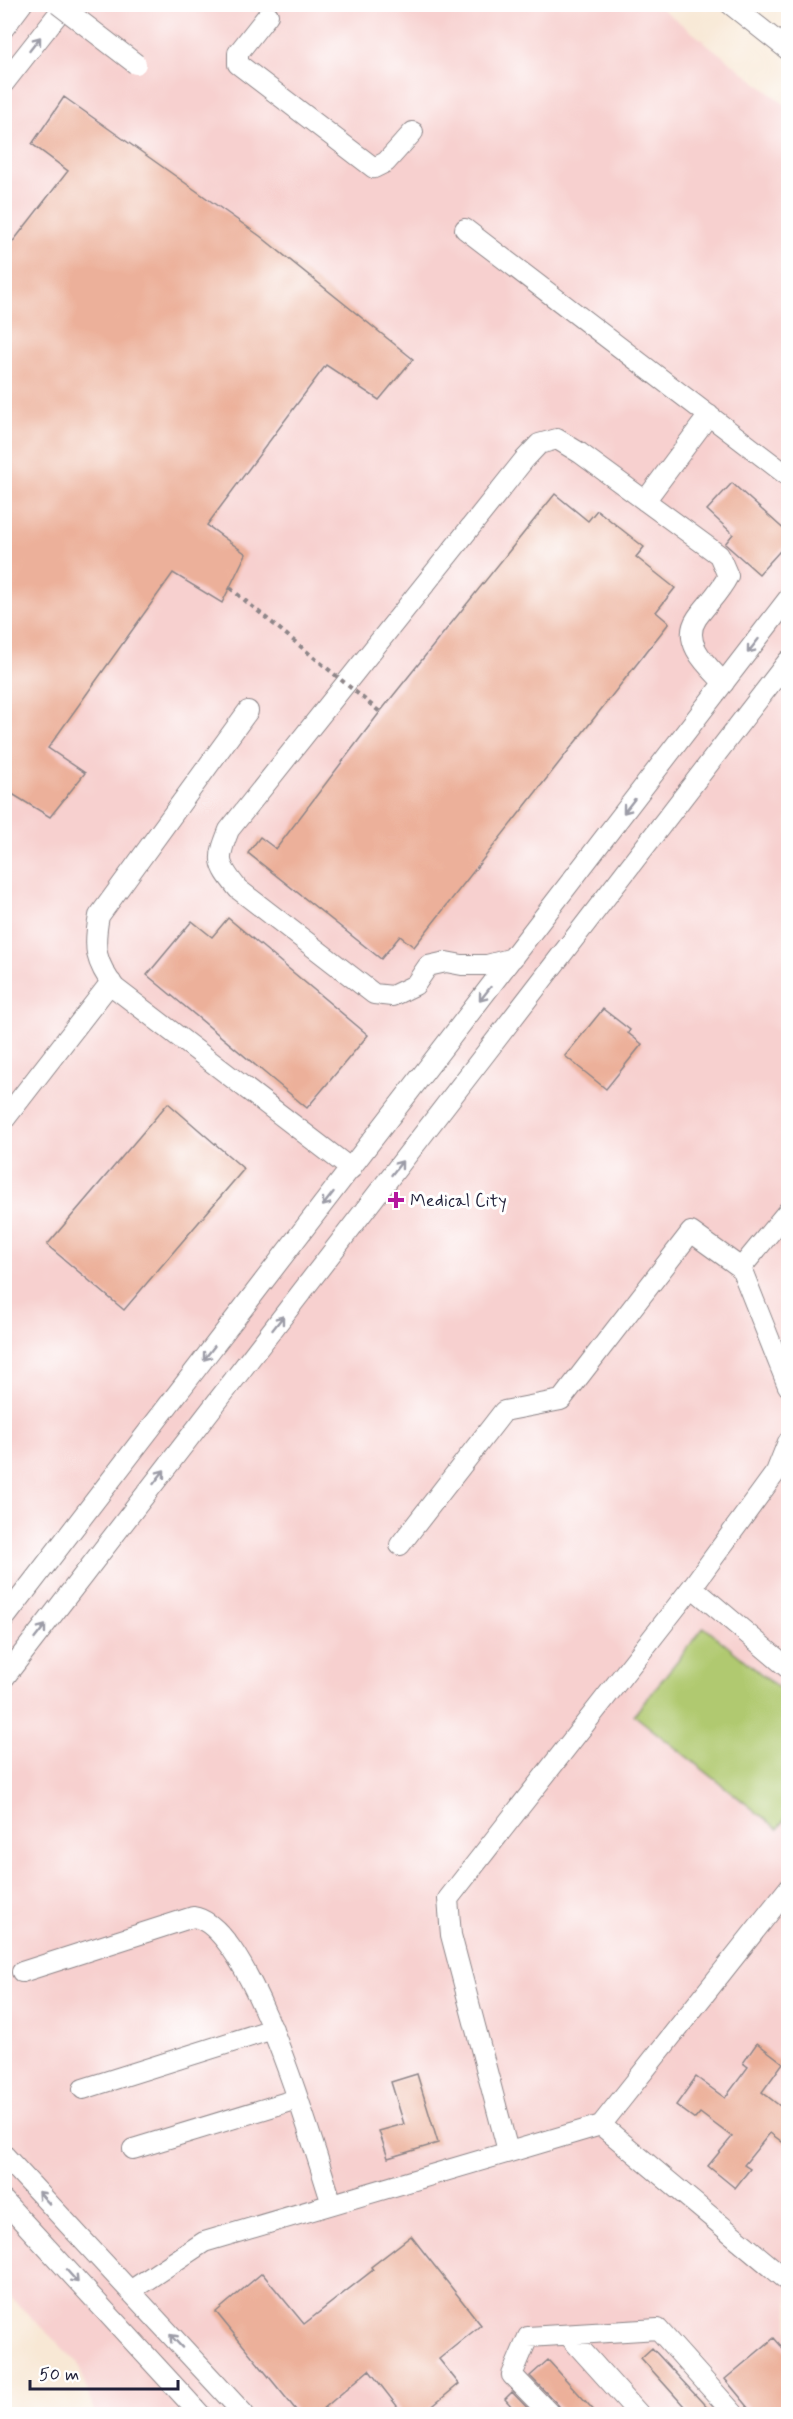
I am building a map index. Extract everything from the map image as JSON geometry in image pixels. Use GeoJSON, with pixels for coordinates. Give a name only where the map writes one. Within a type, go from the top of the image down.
{"type":"FeatureCollection","features":[{"type":"Feature","properties":{"kind":"street"},"geometry":{"type":"LineString","coordinates":[[4,28],[22,4]]}},
{"type":"Feature","properties":{"kind":"street"},"geometry":{"type":"LineString","coordinates":[[58,4],[136,64]]}},
{"type":"Feature","properties":{"kind":"street"},"geometry":{"type":"LineString","coordinates":[[4,83],[66,4]]}},
{"type":"Feature","properties":{"kind":"street"},"geometry":{"type":"LineString","coordinates":[[730,4],[789,50]]}},
{"type":"Feature","properties":{"kind":"street"},"geometry":{"type":"LineString","coordinates":[[268,15],[238,53],[238,64],[374,168],[386,162],[412,132]]}},
{"type":"Feature","properties":{"kind":"street"},"geometry":{"type":"LineString","coordinates":[[465,229],[789,476]]}},
{"type":"Feature","properties":{"kind":"street"},"geometry":{"type":"LineString","coordinates":[[645,501],[709,415]]}},
{"type":"Feature","properties":{"kind":"street"},"geometry":{"type":"LineString","coordinates":[[513,958],[487,965],[446,962],[428,966],[415,985],[392,996],[374,994],[238,889],[224,872],[219,855],[230,831],[539,444],[557,438],[719,555],[728,576],[721,590],[695,621],[692,644],[702,660],[724,683]]}},
{"type":"Feature","properties":{"kind":"street"},"geometry":{"type":"LineString","coordinates":[[4,1618],[789,599]]}},
{"type":"Feature","properties":{"kind":"street"},"geometry":{"type":"LineString","coordinates":[[4,1678],[789,660]]}},
{"type":"Feature","properties":{"kind":"street"},"geometry":{"type":"LineString","coordinates":[[249,711],[99,916],[94,942],[100,967],[111,982],[138,1007],[351,1168]]}},
{"type":"Feature","properties":{"kind":"street"},"geometry":{"type":"LineString","coordinates":[[4,1120],[111,982]]}},
{"type":"Feature","properties":{"kind":"street"},"geometry":{"type":"LineString","coordinates":[[741,1268],[789,1210]]}},
{"type":"Feature","properties":{"kind":"street"},"geometry":{"type":"LineString","coordinates":[[400,1545],[504,1411],[561,1401],[691,1232],[741,1268],[789,1386]]}},
{"type":"Feature","properties":{"kind":"street"},"geometry":{"type":"LineString","coordinates":[[508,2151],[451,1935],[448,1899],[692,1587],[776,1472],[789,1442]]}},
{"type":"Feature","properties":{"kind":"street"},"geometry":{"type":"LineString","coordinates":[[692,1587],[789,1668]]}},
{"type":"Feature","properties":{"kind":"street"},"geometry":{"type":"LineString","coordinates":[[130,2291],[204,2242],[601,2125],[789,1889]]}},
{"type":"Feature","properties":{"kind":"street"},"geometry":{"type":"LineString","coordinates":[[22,1972],[193,1917],[212,1926],[236,1953],[273,2029],[332,2204]]}},
{"type":"Feature","properties":{"kind":"street"},"geometry":{"type":"LineString","coordinates":[[83,2089],[273,2029]]}},
{"type":"Feature","properties":{"kind":"street"},"geometry":{"type":"LineString","coordinates":[[133,2149],[297,2099]]}},
{"type":"Feature","properties":{"kind":"street"},"geometry":{"type":"LineString","coordinates":[[601,2125],[789,2281]]}},
{"type":"Feature","properties":{"kind":"street"},"geometry":{"type":"LineString","coordinates":[[4,2155],[244,2415]]}},
{"type":"Feature","properties":{"kind":"street"},"geometry":{"type":"LineString","coordinates":[[4,2201],[200,2415]]}},
{"type":"Feature","properties":{"kind":"street"},"geometry":{"type":"LineString","coordinates":[[550,2415],[513,2375],[528,2337],[658,2329],[734,2415]]}},
{"type":"Feature","properties":{"kind":"street"},"geometry":{"type":"LineString","coordinates":[[568,2335],[639,2415]]}},
{"type":"Feature","properties":{"kind":"path"},"geometry":{"type":"LineString","coordinates":[[230,588],[380,712]]}},
{"type":"Feature","properties":{"kind":"shaded area","name":"Medical City"},"geometry":{"type":"Polygon","coordinates":[[[4,5],[657,5],[788,107],[788,2414],[95,2414],[78,2363],[5,2292],[4,5]]]}},
{"type":"Feature","properties":{"kind":"green space"},"geometry":{"type":"Polygon","coordinates":[[[704,1627],[788,1696],[788,1815],[778,1829],[634,1715],[704,1627]]]}},
{"type":"Feature","properties":{"kind":"building"},"geometry":{"type":"Polygon","coordinates":[[[64,97],[260,236],[413,359],[379,400],[326,365],[207,525],[246,554],[222,603],[173,573],[48,748],[85,773],[50,817],[4,789],[4,253],[68,171],[32,144],[64,97]]]}},
{"type":"Feature","properties":{"kind":"building"},"geometry":{"type":"Polygon","coordinates":[[[732,483],[789,534],[789,541],[759,574],[725,544],[733,534],[707,510],[732,483]]]}},
{"type":"Feature","properties":{"kind":"building"},"geometry":{"type":"Polygon","coordinates":[[[555,494],[588,521],[597,510],[644,547],[636,557],[675,588],[656,612],[669,623],[414,947],[400,936],[381,959],[248,853],[260,837],[276,849],[380,712],[555,494]]]}},
{"type":"Feature","properties":{"kind":"building"},"geometry":{"type":"Polygon","coordinates":[[[228,918],[368,1035],[307,1108],[147,975],[192,921],[212,937],[228,918]]]}},
{"type":"Feature","properties":{"kind":"building"},"geometry":{"type":"Polygon","coordinates":[[[603,1009],[630,1030],[628,1033],[642,1044],[606,1089],[565,1056],[603,1009]]]}},
{"type":"Feature","properties":{"kind":"building"},"geometry":{"type":"Polygon","coordinates":[[[168,1103],[244,1169],[124,1310],[47,1245],[168,1103]]]}},
{"type":"Feature","properties":{"kind":"building"},"geometry":{"type":"Polygon","coordinates":[[[757,2043],[783,2063],[762,2092],[789,2113],[789,2147],[770,2133],[744,2165],[750,2169],[735,2188],[708,2166],[732,2137],[700,2113],[695,2119],[676,2105],[696,2077],[725,2098],[748,2067],[743,2063],[757,2043]]]}},
{"type":"Feature","properties":{"kind":"building"},"geometry":{"type":"Polygon","coordinates":[[[417,2074],[438,2143],[388,2158],[379,2131],[404,2124],[391,2082],[417,2074]]]}},
{"type":"Feature","properties":{"kind":"building"},"geometry":{"type":"Polygon","coordinates":[[[411,2236],[481,2325],[439,2359],[459,2384],[422,2415],[404,2415],[369,2370],[316,2415],[300,2415],[216,2312],[262,2273],[304,2324],[373,2270],[371,2267],[411,2236]]]}},
{"type":"Feature","properties":{"kind":"building"},"geometry":{"type":"Polygon","coordinates":[[[774,2338],[789,2355],[789,2415],[755,2415],[725,2379],[774,2338]]]}},
{"type":"Feature","properties":{"kind":"building"},"geometry":{"type":"Polygon","coordinates":[[[652,2348],[714,2415],[692,2415],[641,2358],[652,2348]]]}},
{"type":"Feature","properties":{"kind":"building"},"geometry":{"type":"Polygon","coordinates":[[[548,2360],[598,2415],[562,2415],[559,2406],[530,2376],[548,2360]]]}},
{"type":"Feature","properties":{"kind":"building"},"geometry":{"type":"Polygon","coordinates":[[[512,2392],[534,2415],[519,2415],[505,2399],[512,2392]]]}},
{"type":"Feature","properties":{"kind":"place","name":"Medical City"},"geometry":{"type":"Point","coordinates":[396,1200]}}]}
